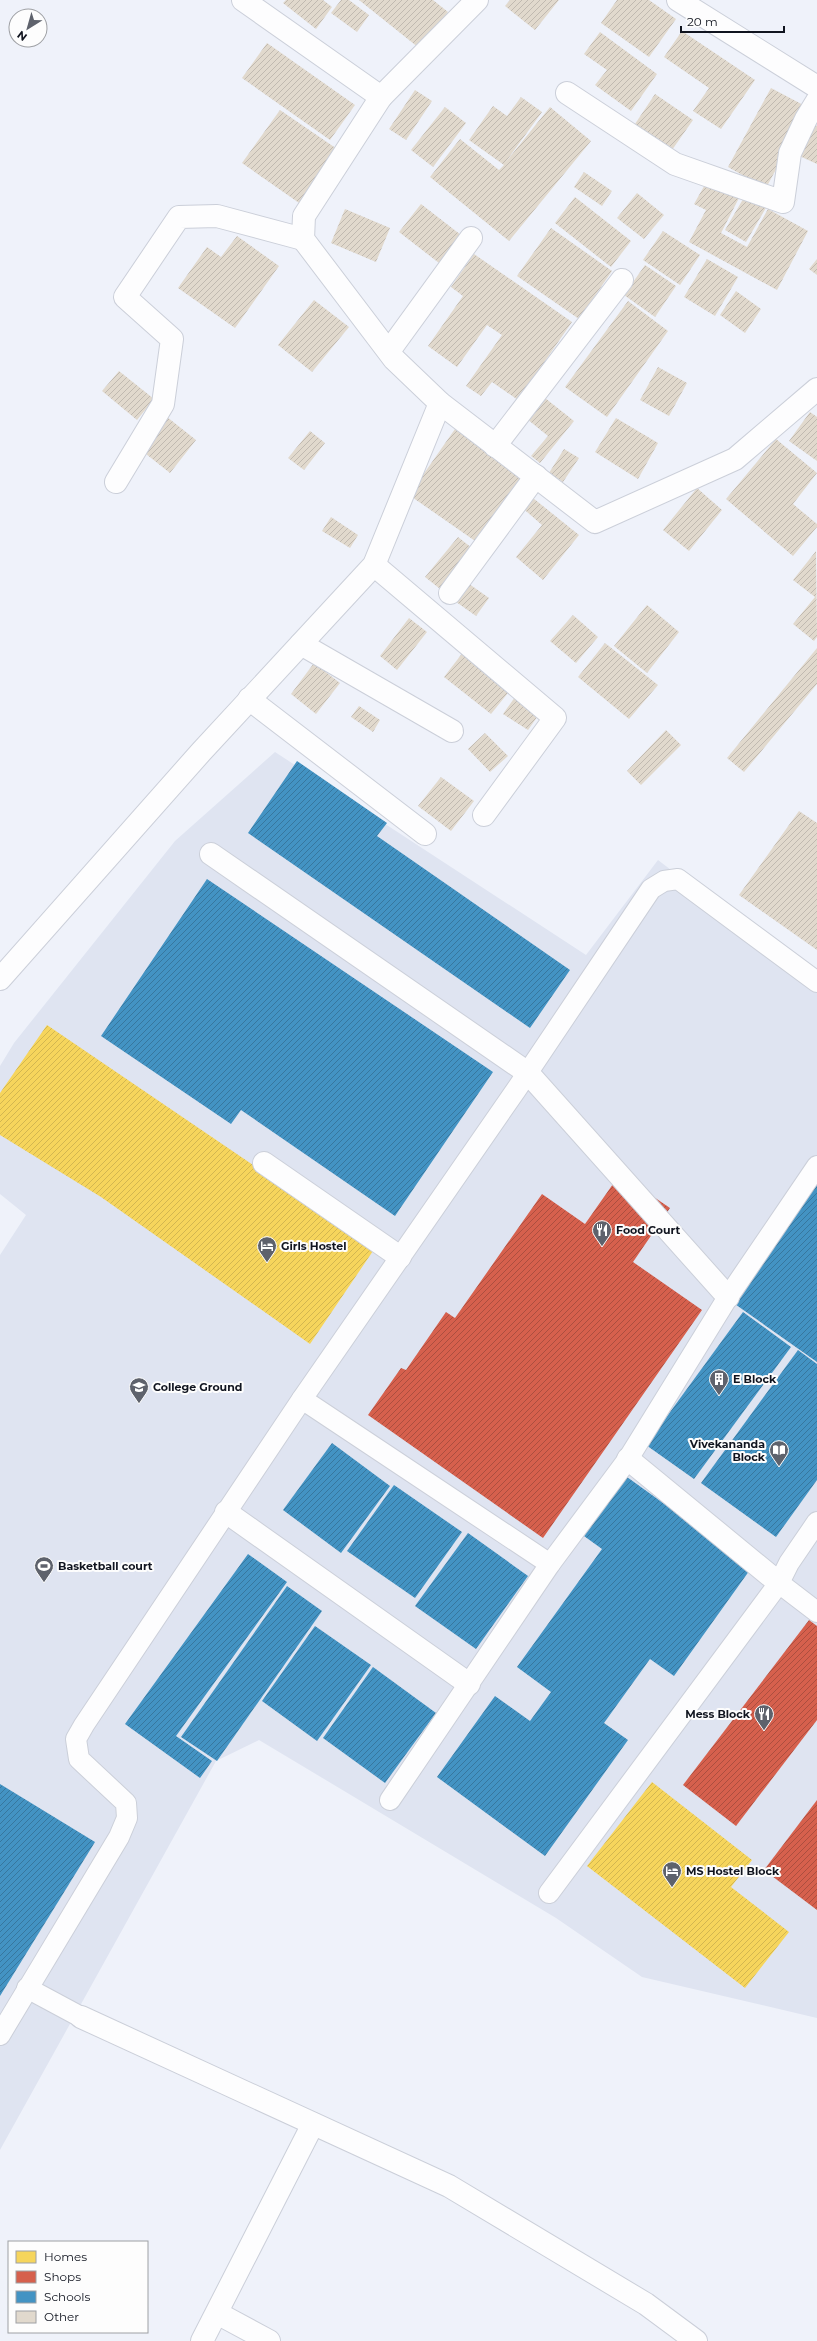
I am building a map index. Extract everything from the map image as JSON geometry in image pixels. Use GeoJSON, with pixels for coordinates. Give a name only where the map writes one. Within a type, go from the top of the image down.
{"type":"FeatureCollection","features":[{"type":"Feature","properties":{"kind":"street"},"geometry":{"type":"LineString","coordinates":[[243,0],[381,97]]}},
{"type":"Feature","properties":{"kind":"street"},"geometry":{"type":"LineString","coordinates":[[303,239],[304,216],[381,97],[477,0]]}},
{"type":"Feature","properties":{"kind":"street"},"geometry":{"type":"LineString","coordinates":[[567,93],[675,164],[783,202],[790,153],[806,119],[816,87],[678,0]]}},
{"type":"Feature","properties":{"kind":"street"},"geometry":{"type":"LineString","coordinates":[[116,482],[163,404],[172,339],[125,297],[178,217],[216,216],[303,239],[389,351],[440,403],[595,522],[735,458],[817,389]]}},
{"type":"Feature","properties":{"kind":"street"},"geometry":{"type":"LineString","coordinates":[[389,351],[471,238]]}},
{"type":"Feature","properties":{"kind":"street"},"geometry":{"type":"LineString","coordinates":[[495,446],[622,280]]}},
{"type":"Feature","properties":{"kind":"street"},"geometry":{"type":"LineString","coordinates":[[0,979],[249,699],[374,565],[440,403]]}},
{"type":"Feature","properties":{"kind":"street"},"geometry":{"type":"LineString","coordinates":[[450,593],[536,476]]}},
{"type":"Feature","properties":{"kind":"street"},"geometry":{"type":"LineString","coordinates":[[374,565],[555,718],[484,815]]}},
{"type":"Feature","properties":{"kind":"street"},"geometry":{"type":"LineString","coordinates":[[301,644],[452,731]]}},
{"type":"Feature","properties":{"kind":"street"},"geometry":{"type":"LineString","coordinates":[[249,699],[425,834]]}},
{"type":"Feature","properties":{"kind":"street"},"geometry":{"type":"LineString","coordinates":[[211,854],[528,1073],[728,1297]]}},
{"type":"Feature","properties":{"kind":"street"},"geometry":{"type":"LineString","coordinates":[[264,1162],[400,1257]]}},
{"type":"Feature","properties":{"kind":"street"},"geometry":{"type":"LineString","coordinates":[[628,1459],[779,1583]]}},
{"type":"Feature","properties":{"kind":"street"},"geometry":{"type":"LineString","coordinates":[[226,1512],[469,1684]]}},
{"type":"Feature","properties":{"kind":"street"},"geometry":{"type":"LineString","coordinates":[[81,2016],[449,2186],[646,2304],[696,2341]]}},
{"type":"Feature","properties":{"kind":"street"},"geometry":{"type":"LineString","coordinates":[[202,2341],[314,2124]]}},
{"type":"Feature","properties":{"kind":"street"},"geometry":{"type":"LineString","coordinates":[[217,2313],[270,2341]]}},
{"type":"Feature","properties":{"kind":"lane"},"geometry":{"type":"LineString","coordinates":[[0,2035],[119,1837],[127,1818],[126,1803],[78,1758],[76,1739],[226,1512],[652,890],[664,881],[678,879],[817,982]]}},
{"type":"Feature","properties":{"kind":"lane"},"geometry":{"type":"LineString","coordinates":[[390,1800],[550,1564],[628,1459],[728,1297],[817,1166]]}},
{"type":"Feature","properties":{"kind":"lane"},"geometry":{"type":"LineString","coordinates":[[302,1400],[550,1564]]}},
{"type":"Feature","properties":{"kind":"lane"},"geometry":{"type":"LineString","coordinates":[[549,1893],[779,1583],[789,1563],[817,1522]]}},
{"type":"Feature","properties":{"kind":"lane"},"geometry":{"type":"LineString","coordinates":[[779,1583],[817,1612]]}},
{"type":"Feature","properties":{"kind":"lane"},"geometry":{"type":"LineString","coordinates":[[27,1988],[81,2016]]}},
{"type":"Feature","properties":{"kind":"shaded area"},"geometry":{"type":"Polygon","coordinates":[[[275,752],[586,955],[658,860],[817,982],[817,2018],[642,1977],[556,1918],[259,1740],[216,1761],[0,2150],[0,1255],[26,1215],[0,1194],[0,1066],[14,1043],[175,841],[275,752]]]}},
{"type":"Feature","properties":{"kind":"building: Homes"},"geometry":{"type":"Polygon","coordinates":[[[47,1025],[375,1248],[310,1344],[101,1197],[0,1135],[0,1093],[47,1025]]]}},
{"type":"Feature","properties":{"kind":"building: Homes"},"geometry":{"type":"Polygon","coordinates":[[[652,1782],[752,1860],[731,1887],[789,1932],[745,1988],[587,1866],[652,1782]]]}},
{"type":"Feature","properties":{"kind":"building: Shops"},"geometry":{"type":"Polygon","coordinates":[[[620,1174],[670,1208],[633,1262],[702,1310],[543,1538],[368,1415],[401,1368],[406,1370],[446,1312],[455,1318],[542,1194],[585,1224],[620,1174]]]}},
{"type":"Feature","properties":{"kind":"building: Shops"},"geometry":{"type":"Polygon","coordinates":[[[809,1620],[817,1626],[817,1720],[736,1826],[683,1785],[809,1620]]]}},
{"type":"Feature","properties":{"kind":"building: Shops"},"geometry":{"type":"Polygon","coordinates":[[[817,1800],[817,1910],[764,1870],[817,1800]]]}},
{"type":"Feature","properties":{"kind":"building: Schools"},"geometry":{"type":"Polygon","coordinates":[[[297,761],[387,823],[377,836],[570,970],[530,1028],[248,833],[297,761]]]}},
{"type":"Feature","properties":{"kind":"building: Schools"},"geometry":{"type":"Polygon","coordinates":[[[207,879],[493,1072],[395,1216],[241,1110],[231,1124],[101,1036],[207,879]]]}},
{"type":"Feature","properties":{"kind":"building: Schools"},"geometry":{"type":"Polygon","coordinates":[[[817,1180],[817,1362],[732,1302],[817,1180]]]}},
{"type":"Feature","properties":{"kind":"building: Schools","name":"E Block"},"geometry":{"type":"Polygon","coordinates":[[[743,1312],[791,1347],[694,1479],[646,1445],[743,1312]]]}},
{"type":"Feature","properties":{"kind":"building: Schools","name":"Vivekananda Block"},"geometry":{"type":"Polygon","coordinates":[[[798,1350],[817,1364],[817,1480],[776,1537],[701,1483],[798,1350]]]}},
{"type":"Feature","properties":{"kind":"building: Schools"},"geometry":{"type":"Polygon","coordinates":[[[332,1443],[390,1486],[341,1553],[283,1510],[332,1443]]]}},
{"type":"Feature","properties":{"kind":"building: Schools"},"geometry":{"type":"Polygon","coordinates":[[[627,1477],[752,1567],[674,1676],[650,1659],[604,1723],[628,1740],[545,1856],[437,1777],[495,1696],[530,1721],[551,1692],[517,1667],[602,1549],[584,1536],[627,1477]]]}},
{"type":"Feature","properties":{"kind":"building: Schools"},"geometry":{"type":"Polygon","coordinates":[[[394,1485],[462,1532],[415,1598],[347,1551],[394,1485]]]}},
{"type":"Feature","properties":{"kind":"building: Schools"},"geometry":{"type":"Polygon","coordinates":[[[468,1533],[528,1576],[476,1649],[415,1606],[468,1533]]]}},
{"type":"Feature","properties":{"kind":"building: Schools"},"geometry":{"type":"Polygon","coordinates":[[[248,1554],[287,1582],[176,1736],[212,1761],[200,1778],[125,1724],[248,1554]]]}},
{"type":"Feature","properties":{"kind":"building: Schools"},"geometry":{"type":"Polygon","coordinates":[[[287,1586],[322,1611],[217,1761],[181,1737],[287,1586]]]}},
{"type":"Feature","properties":{"kind":"building: Schools"},"geometry":{"type":"Polygon","coordinates":[[[315,1626],[371,1665],[317,1741],[262,1701],[315,1626]]]}},
{"type":"Feature","properties":{"kind":"building: Schools"},"geometry":{"type":"Polygon","coordinates":[[[373,1667],[436,1713],[385,1783],[323,1738],[373,1667]]]}},
{"type":"Feature","properties":{"kind":"building: Schools"},"geometry":{"type":"Polygon","coordinates":[[[0,1784],[95,1842],[0,1996],[0,1784]]]}},
{"type":"Feature","properties":{"kind":"building: Other"},"geometry":{"type":"Polygon","coordinates":[[[286,0],[323,0],[332,7],[316,29],[283,3],[286,0]]]}},
{"type":"Feature","properties":{"kind":"building: Other"},"geometry":{"type":"Polygon","coordinates":[[[341,0],[349,0],[369,15],[357,32],[331,13],[341,0]]]}},
{"type":"Feature","properties":{"kind":"building: Other"},"geometry":{"type":"Polygon","coordinates":[[[359,0],[433,0],[448,12],[419,48],[359,0]]]}},
{"type":"Feature","properties":{"kind":"building: Other"},"geometry":{"type":"Polygon","coordinates":[[[510,0],[559,0],[535,30],[505,6],[510,0]]]}},
{"type":"Feature","properties":{"kind":"building: Other"},"geometry":{"type":"Polygon","coordinates":[[[617,0],[649,0],[676,19],[649,57],[601,23],[617,0]]]}},
{"type":"Feature","properties":{"kind":"building: Other"},"geometry":{"type":"Polygon","coordinates":[[[682,31],[755,80],[721,129],[693,111],[709,88],[664,57],[682,31]]]}},
{"type":"Feature","properties":{"kind":"building: Other"},"geometry":{"type":"Polygon","coordinates":[[[600,32],[657,74],[631,111],[595,85],[607,70],[584,54],[600,32]]]}},
{"type":"Feature","properties":{"kind":"building: Other"},"geometry":{"type":"Polygon","coordinates":[[[267,43],[355,105],[330,140],[242,78],[267,43]]]}},
{"type":"Feature","properties":{"kind":"building: Other"},"geometry":{"type":"Polygon","coordinates":[[[771,88],[809,108],[766,188],[728,167],[771,88]]]}},
{"type":"Feature","properties":{"kind":"building: Other"},"geometry":{"type":"Polygon","coordinates":[[[415,90],[432,101],[406,140],[389,129],[415,90]]]}},
{"type":"Feature","properties":{"kind":"building: Other"},"geometry":{"type":"Polygon","coordinates":[[[655,94],[693,120],[672,150],[635,124],[655,94]]]}},
{"type":"Feature","properties":{"kind":"building: Other"},"geometry":{"type":"Polygon","coordinates":[[[521,97],[542,112],[505,163],[550,107],[591,141],[509,241],[430,177],[460,139],[499,170],[504,165],[469,140],[493,106],[507,116],[521,97]]]}},
{"type":"Feature","properties":{"kind":"building: Other"},"geometry":{"type":"Polygon","coordinates":[[[445,107],[466,123],[433,167],[411,150],[445,107]]]}},
{"type":"Feature","properties":{"kind":"building: Other"},"geometry":{"type":"Polygon","coordinates":[[[280,110],[340,151],[302,205],[242,163],[280,110]]]}},
{"type":"Feature","properties":{"kind":"building: Other"},"geometry":{"type":"Polygon","coordinates":[[[807,121],[817,126],[817,164],[793,153],[807,121]]]}},
{"type":"Feature","properties":{"kind":"building: Other"},"geometry":{"type":"Polygon","coordinates":[[[584,172],[612,191],[602,206],[574,187],[584,172]]]}},
{"type":"Feature","properties":{"kind":"building: Other"},"geometry":{"type":"Polygon","coordinates":[[[707,181],[739,198],[721,233],[747,247],[768,209],[808,231],[777,290],[689,242],[706,210],[694,204],[707,181]]]}},
{"type":"Feature","properties":{"kind":"building: Other"},"geometry":{"type":"Polygon","coordinates":[[[637,193],[664,215],[644,239],[617,218],[637,193]]]}},
{"type":"Feature","properties":{"kind":"building: Other"},"geometry":{"type":"Polygon","coordinates":[[[746,194],[767,206],[746,242],[725,230],[746,194]]]}},
{"type":"Feature","properties":{"kind":"building: Other"},"geometry":{"type":"Polygon","coordinates":[[[575,197],[631,241],[611,267],[555,223],[575,197]]]}},
{"type":"Feature","properties":{"kind":"building: Other"},"geometry":{"type":"Polygon","coordinates":[[[421,204],[461,235],[439,263],[399,232],[421,204]]]}},
{"type":"Feature","properties":{"kind":"building: Other"},"geometry":{"type":"Polygon","coordinates":[[[345,209],[390,228],[376,262],[331,243],[345,209]]]}},
{"type":"Feature","properties":{"kind":"building: Other"},"geometry":{"type":"Polygon","coordinates":[[[551,228],[612,271],[579,319],[517,276],[551,228]]]}},
{"type":"Feature","properties":{"kind":"building: Other"},"geometry":{"type":"Polygon","coordinates":[[[663,231],[700,255],[680,285],[643,260],[663,231]]]}},
{"type":"Feature","properties":{"kind":"building: Other"},"geometry":{"type":"Polygon","coordinates":[[[237,236],[279,266],[235,328],[178,288],[207,247],[221,257],[237,236]]]}},
{"type":"Feature","properties":{"kind":"building: Other"},"geometry":{"type":"Polygon","coordinates":[[[474,254],[572,322],[518,400],[492,382],[481,396],[466,386],[502,335],[487,325],[457,367],[428,346],[463,296],[451,287],[474,254]]]}},
{"type":"Feature","properties":{"kind":"building: Other"},"geometry":{"type":"Polygon","coordinates":[[[707,259],[738,277],[715,316],[684,297],[707,259]]]}},
{"type":"Feature","properties":{"kind":"building: Other"},"geometry":{"type":"Polygon","coordinates":[[[817,259],[817,275],[809,269],[817,259]]]}},
{"type":"Feature","properties":{"kind":"building: Other"},"geometry":{"type":"Polygon","coordinates":[[[645,265],[676,286],[655,317],[624,295],[645,265]]]}},
{"type":"Feature","properties":{"kind":"building: Other"},"geometry":{"type":"Polygon","coordinates":[[[736,291],[761,309],[745,333],[720,315],[736,291]]]}},
{"type":"Feature","properties":{"kind":"building: Other"},"geometry":{"type":"Polygon","coordinates":[[[314,300],[349,327],[312,372],[278,345],[314,300]]]}},
{"type":"Feature","properties":{"kind":"building: Other"},"geometry":{"type":"Polygon","coordinates":[[[628,301],[668,331],[607,417],[565,387],[628,301]]]}},
{"type":"Feature","properties":{"kind":"building: Other"},"geometry":{"type":"Polygon","coordinates":[[[658,367],[687,383],[669,416],[640,400],[658,367]]]}},
{"type":"Feature","properties":{"kind":"building: Other"},"geometry":{"type":"Polygon","coordinates":[[[119,371],[154,399],[137,420],[102,391],[119,371]]]}},
{"type":"Feature","properties":{"kind":"building: Other"},"geometry":{"type":"Polygon","coordinates":[[[545,398],[574,421],[540,463],[531,456],[548,436],[527,419],[545,398]]]}},
{"type":"Feature","properties":{"kind":"building: Other"},"geometry":{"type":"Polygon","coordinates":[[[810,412],[817,417],[817,461],[789,441],[810,412]]]}},
{"type":"Feature","properties":{"kind":"building: Other"},"geometry":{"type":"Polygon","coordinates":[[[167,417],[196,440],[170,473],[141,450],[167,417]]]}},
{"type":"Feature","properties":{"kind":"building: Other"},"geometry":{"type":"Polygon","coordinates":[[[616,418],[658,443],[638,479],[595,452],[616,418]]]}},
{"type":"Feature","properties":{"kind":"building: Other"},"geometry":{"type":"Polygon","coordinates":[[[455,429],[524,476],[478,543],[409,495],[455,429]]]}},
{"type":"Feature","properties":{"kind":"building: Other"},"geometry":{"type":"Polygon","coordinates":[[[310,431],[325,443],[304,470],[288,458],[310,431]]]}},
{"type":"Feature","properties":{"kind":"building: Other"},"geometry":{"type":"Polygon","coordinates":[[[776,439],[817,473],[793,504],[817,524],[817,527],[793,556],[726,499],[776,439]]]}},
{"type":"Feature","properties":{"kind":"building: Other"},"geometry":{"type":"Polygon","coordinates":[[[564,449],[579,458],[563,482],[549,473],[564,449]]]}},
{"type":"Feature","properties":{"kind":"building: Other"},"geometry":{"type":"Polygon","coordinates":[[[697,488],[722,510],[689,551],[663,530],[697,488]]]}},
{"type":"Feature","properties":{"kind":"building: Other"},"geometry":{"type":"Polygon","coordinates":[[[528,494],[579,535],[543,580],[516,557],[542,525],[519,505],[528,494]]]}},
{"type":"Feature","properties":{"kind":"building: Other"},"geometry":{"type":"Polygon","coordinates":[[[331,517],[358,535],[350,548],[322,531],[331,517]]]}},
{"type":"Feature","properties":{"kind":"building: Other"},"geometry":{"type":"Polygon","coordinates":[[[458,537],[477,552],[444,592],[425,577],[458,537]]]}},
{"type":"Feature","properties":{"kind":"building: Other"},"geometry":{"type":"Polygon","coordinates":[[[816,551],[817,637],[814,641],[793,624],[815,597],[793,580],[816,551]]]}},
{"type":"Feature","properties":{"kind":"building: Other"},"geometry":{"type":"Polygon","coordinates":[[[465,581],[489,598],[476,616],[452,599],[465,581]]]}},
{"type":"Feature","properties":{"kind":"building: Other"},"geometry":{"type":"Polygon","coordinates":[[[647,605],[679,632],[647,673],[614,646],[647,605]]]}},
{"type":"Feature","properties":{"kind":"building: Other"},"geometry":{"type":"Polygon","coordinates":[[[573,615],[598,637],[576,663],[550,641],[573,615]]]}},
{"type":"Feature","properties":{"kind":"building: Other"},"geometry":{"type":"Polygon","coordinates":[[[409,618],[427,632],[397,670],[380,656],[409,618]]]}},
{"type":"Feature","properties":{"kind":"building: Other"},"geometry":{"type":"Polygon","coordinates":[[[605,643],[658,685],[629,719],[578,677],[605,643]]]}},
{"type":"Feature","properties":{"kind":"building: Other"},"geometry":{"type":"Polygon","coordinates":[[[817,648],[817,684],[744,772],[727,758],[817,648]]]}},
{"type":"Feature","properties":{"kind":"building: Other"},"geometry":{"type":"Polygon","coordinates":[[[464,651],[512,688],[491,714],[444,677],[464,651]]]}},
{"type":"Feature","properties":{"kind":"building: Other"},"geometry":{"type":"Polygon","coordinates":[[[314,663],[340,683],[316,714],[291,694],[314,663]]]}},
{"type":"Feature","properties":{"kind":"building: Other"},"geometry":{"type":"Polygon","coordinates":[[[515,697],[540,713],[528,730],[503,714],[515,697]]]}},
{"type":"Feature","properties":{"kind":"building: Other"},"geometry":{"type":"Polygon","coordinates":[[[359,706],[380,720],[373,732],[351,717],[359,706]]]}},
{"type":"Feature","properties":{"kind":"building: Other"},"geometry":{"type":"Polygon","coordinates":[[[666,730],[681,745],[641,785],[627,771],[666,730]]]}},
{"type":"Feature","properties":{"kind":"building: Other"},"geometry":{"type":"Polygon","coordinates":[[[485,733],[508,756],[490,772],[468,749],[485,733]]]}},
{"type":"Feature","properties":{"kind":"building: Other"},"geometry":{"type":"Polygon","coordinates":[[[441,777],[474,801],[451,831],[418,806],[441,777]]]}},
{"type":"Feature","properties":{"kind":"building: Other"},"geometry":{"type":"Polygon","coordinates":[[[799,811],[817,823],[817,950],[739,895],[799,811]]]}},
{"type":"Feature","properties":{"kind":"place","name":"Food Court"},"geometry":{"type":"Point","coordinates":[602,1247]}},
{"type":"Feature","properties":{"kind":"place","name":"Girls Hostel"},"geometry":{"type":"Point","coordinates":[267,1263]}},
{"type":"Feature","properties":{"kind":"place","name":"E Block"},"geometry":{"type":"Point","coordinates":[719,1396]}},
{"type":"Feature","properties":{"kind":"place","name":"College Ground"},"geometry":{"type":"Point","coordinates":[139,1404]}},
{"type":"Feature","properties":{"kind":"place","name":"Vivekananda Block"},"geometry":{"type":"Point","coordinates":[779,1467]}},
{"type":"Feature","properties":{"kind":"place","name":"Basketball court"},"geometry":{"type":"Point","coordinates":[44,1583]}},
{"type":"Feature","properties":{"kind":"place","name":"Mess Block"},"geometry":{"type":"Point","coordinates":[764,1731]}},
{"type":"Feature","properties":{"kind":"place","name":"MS Hostel Block"},"geometry":{"type":"Point","coordinates":[672,1888]}}]}
